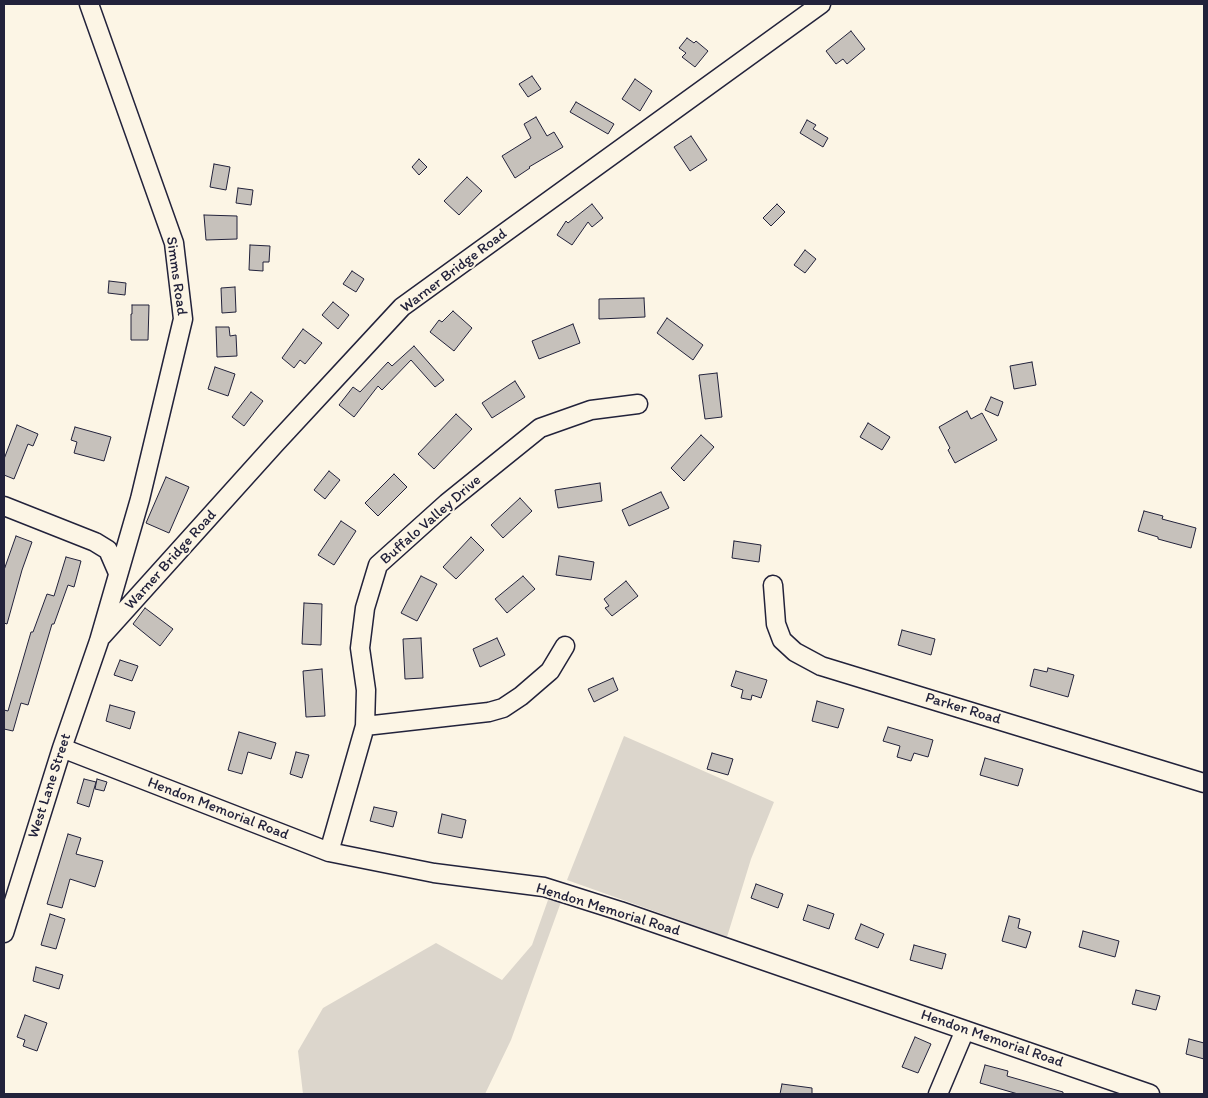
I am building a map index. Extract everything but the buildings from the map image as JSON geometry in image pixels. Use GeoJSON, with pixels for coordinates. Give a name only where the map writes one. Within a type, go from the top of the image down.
{"type":"FeatureCollection","features":[{"type":"Feature","properties":{"kind":"street","name":"Simms Road"},"geometry":{"type":"LineString","coordinates":[[88,4],[174,243],[183,320],[140,499],[98,641]]}},
{"type":"Feature","properties":{"kind":"street","name":"Warner Bridge Road"},"geometry":{"type":"LineString","coordinates":[[98,641],[275,444],[402,307],[821,4]]}},
{"type":"Feature","properties":{"kind":"street","name":"Buffalo Valley Drive"},"geometry":{"type":"LineString","coordinates":[[329,852],[365,726],[366,690],[360,648],[365,608],[378,565],[447,503],[540,428],[591,410],[638,404]]}},
{"type":"Feature","properties":{"kind":"street"},"geometry":{"type":"LineString","coordinates":[[4,506],[95,542],[108,550],[118,573]]}},
{"type":"Feature","properties":{"kind":"street","name":"Parker Road"},"geometry":{"type":"LineString","coordinates":[[773,585],[776,624],[782,640],[795,652],[821,666],[1204,783]]}},
{"type":"Feature","properties":{"kind":"street","name":"West Lane Street"},"geometry":{"type":"LineString","coordinates":[[4,933],[98,641]]}},
{"type":"Feature","properties":{"kind":"street"},"geometry":{"type":"LineString","coordinates":[[365,726],[489,712],[504,708],[550,671],[565,646]]}},
{"type":"Feature","properties":{"kind":"street","name":"Hendon Memorial Road"},"geometry":{"type":"LineString","coordinates":[[62,748],[329,852],[434,873],[544,887],[1150,1094]]}},
{"type":"Feature","properties":{"kind":"street"},"geometry":{"type":"LineString","coordinates":[[938,1094],[965,1030]]}},
{"type":"Feature","properties":{"kind":"shaded area"},"geometry":{"type":"Polygon","coordinates":[[[624,736],[774,802],[751,859],[727,937],[567,880],[624,736]]]}},
{"type":"Feature","properties":{"kind":"shaded area"},"geometry":{"type":"Polygon","coordinates":[[[548,900],[561,902],[511,1040],[485,1094],[303,1094],[298,1051],[323,1008],[436,943],[502,980],[532,945],[548,900]]]}}]}
